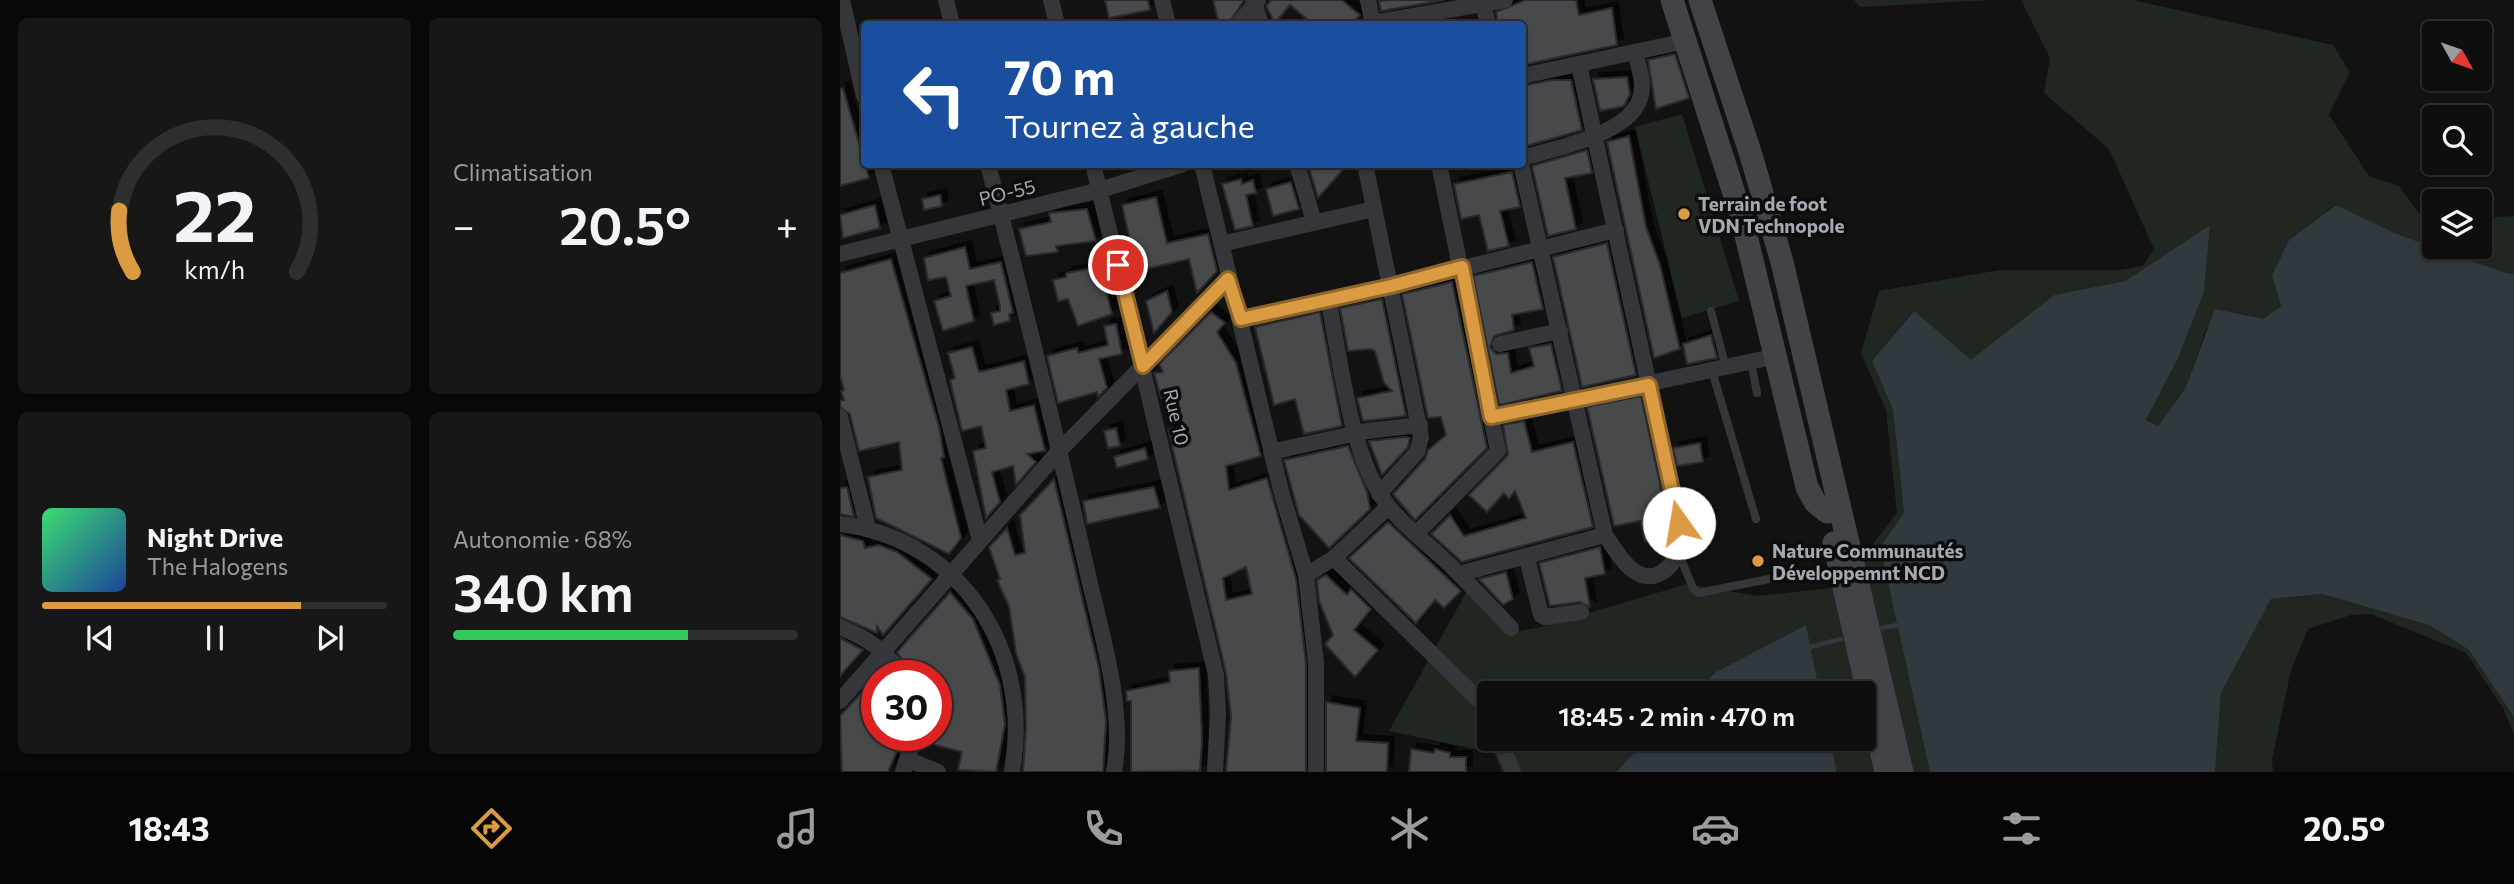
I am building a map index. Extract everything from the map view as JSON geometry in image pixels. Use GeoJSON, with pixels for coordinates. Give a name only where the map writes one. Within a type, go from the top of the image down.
{"type":"FeatureCollection","features":[{"type":"Feature","properties":{"kind":"main road"},"geometry":{"type":"LineString","coordinates":[[1672,0],[1741,215],[1807,487],[1815,502],[1827,512]]}},
{"type":"Feature","properties":{"kind":"main road"},"geometry":{"type":"LineString","coordinates":[[1685,0],[1767,263],[1886,772]]}},
{"type":"Feature","properties":{"kind":"main road"},"geometry":{"type":"LineString","coordinates":[[1700,0],[1751,155],[1782,262],[1902,772]]}},
{"type":"Feature","properties":{"kind":"street"},"geometry":{"type":"LineString","coordinates":[[842,0],[861,83]]}},
{"type":"Feature","properties":{"kind":"street"},"geometry":{"type":"LineString","coordinates":[[946,0],[951,21]]}},
{"type":"Feature","properties":{"kind":"street"},"geometry":{"type":"LineString","coordinates":[[1051,0],[1056,21]]}},
{"type":"Feature","properties":{"kind":"street"},"geometry":{"type":"LineString","coordinates":[[1162,0],[1167,21]]}},
{"type":"Feature","properties":{"kind":"street"},"geometry":{"type":"LineString","coordinates":[[1368,0],[1372,21]]}},
{"type":"Feature","properties":{"kind":"street"},"geometry":{"type":"LineString","coordinates":[[1388,21],[1505,0]]}},
{"type":"Feature","properties":{"kind":"street"},"geometry":{"type":"LineString","coordinates":[[1240,21],[1255,2]]}},
{"type":"Feature","properties":{"kind":"street"},"geometry":{"type":"LineString","coordinates":[[1255,2],[1260,21]]}},
{"type":"Feature","properties":{"kind":"street"},"geometry":{"type":"LineString","coordinates":[[1482,2],[1487,21]]}},
{"type":"Feature","properties":{"kind":"street"},"geometry":{"type":"LineString","coordinates":[[1526,75],[1686,41]]}},
{"type":"Feature","properties":{"kind":"street"},"geometry":{"type":"LineString","coordinates":[[1526,157],[1595,138],[1621,121],[1639,103],[1642,82],[1635,52]]}},
{"type":"Feature","properties":{"kind":"street"},"geometry":{"type":"LineString","coordinates":[[1522,168],[1605,535],[1629,567],[1642,574],[1661,575],[1670,569],[1683,541],[1579,65]]}},
{"type":"Feature","properties":{"kind":"street"},"geometry":{"type":"LineString","coordinates":[[882,168],[898,240],[980,540]]}},
{"type":"Feature","properties":{"kind":"street"},"geometry":{"type":"LineString","coordinates":[[989,168],[1060,450],[1114,701],[1114,772]]}},
{"type":"Feature","properties":{"kind":"street","name":"Rue 10"},"geometry":{"type":"LineString","coordinates":[[1094,168],[1216,675],[1219,713],[1215,772]]}},
{"type":"Feature","properties":{"kind":"street","name":"PO-55"},"geometry":{"type":"LineString","coordinates":[[840,254],[1100,190],[1170,168]]}},
{"type":"Feature","properties":{"kind":"street"},"geometry":{"type":"LineString","coordinates":[[1203,168],[1271,452],[1306,575],[1317,663],[1315,772]]}},
{"type":"Feature","properties":{"kind":"street"},"geometry":{"type":"LineString","coordinates":[[1298,168],[1314,222]]}},
{"type":"Feature","properties":{"kind":"street"},"geometry":{"type":"LineString","coordinates":[[1306,575],[1334,558],[1384,500],[1417,452],[1421,437],[1366,168]]}},
{"type":"Feature","properties":{"kind":"street"},"geometry":{"type":"LineString","coordinates":[[1417,534],[1498,451],[1441,168]]}},
{"type":"Feature","properties":{"kind":"street"},"geometry":{"type":"LineString","coordinates":[[1221,244],[1374,209]]}},
{"type":"Feature","properties":{"kind":"street"},"geometry":{"type":"LineString","coordinates":[[1241,319],[1391,286],[1616,230]]}},
{"type":"Feature","properties":{"kind":"street"},"geometry":{"type":"LineString","coordinates":[[840,701],[950,572],[1060,450],[1228,279]]}},
{"type":"Feature","properties":{"kind":"street"},"geometry":{"type":"LineString","coordinates":[[1328,299],[1356,434],[1366,467],[1384,500],[1511,628]]}},
{"type":"Feature","properties":{"kind":"street"},"geometry":{"type":"LineString","coordinates":[[1500,344],[1560,331]]}},
{"type":"Feature","properties":{"kind":"street"},"geometry":{"type":"LineString","coordinates":[[1491,417],[1777,356]]}},
{"type":"Feature","properties":{"kind":"street"},"geometry":{"type":"LineString","coordinates":[[840,417],[868,528]]}},
{"type":"Feature","properties":{"kind":"street"},"geometry":{"type":"LineString","coordinates":[[1271,452],[1356,434],[1420,425]]}},
{"type":"Feature","properties":{"kind":"street"},"geometry":{"type":"LineString","coordinates":[[840,524],[868,528],[911,547],[950,572],[982,609],[1009,664],[1016,702],[1012,772]]}},
{"type":"Feature","properties":{"kind":"street"},"geometry":{"type":"LineString","coordinates":[[1459,574],[1605,535]]}},
{"type":"Feature","properties":{"kind":"street"},"geometry":{"type":"LineString","coordinates":[[1334,558],[1477,698]]}},
{"type":"Feature","properties":{"kind":"street"},"geometry":{"type":"LineString","coordinates":[[1527,558],[1541,615],[1545,617],[1581,612]]}},
{"type":"Feature","properties":{"kind":"street"},"geometry":{"type":"LineString","coordinates":[[840,627],[867,639],[890,660]]}},
{"type":"Feature","properties":{"kind":"street"},"geometry":{"type":"LineString","coordinates":[[1504,751],[1513,772]]}},
{"type":"Feature","properties":{"kind":"street"},"geometry":{"type":"LineString","coordinates":[[906,766],[938,772]]}},
{"type":"Feature","properties":{"kind":"lane"},"geometry":{"type":"LineString","coordinates":[[1712,311],[1719,369],[1756,519]]}},
{"type":"Feature","properties":{"kind":"lane"},"geometry":{"type":"LineString","coordinates":[[1751,362],[1757,393]]}},
{"type":"Feature","properties":{"kind":"lane"},"geometry":{"type":"LineString","coordinates":[[1679,554],[1693,588],[1698,593],[1769,579]]}},
{"type":"Feature","properties":{"kind":"shaded area"},"geometry":{"type":"Polygon","coordinates":[[[1854,0],[1992,0],[1860,7],[1854,0]]]}},
{"type":"Feature","properties":{"kind":"shaded area"},"geometry":{"type":"Polygon","coordinates":[[[2021,0],[2133,0],[2333,45],[2350,72],[2329,115],[2369,176],[2399,186],[2422,216],[2422,243],[2335,205],[2289,240],[2272,275],[2281,306],[2264,319],[2207,327],[2185,389],[2158,426],[2146,420],[2179,356],[2204,292],[2210,225],[2125,281],[2054,295],[1971,361],[1913,311],[1872,361],[1893,410],[1904,513],[1880,547],[1930,772],[1837,772],[1833,751],[1876,751],[1876,681],[1818,681],[1806,625],[1716,672],[1707,681],[1477,681],[1477,749],[1389,731],[1468,589],[1507,633],[1541,627],[1687,584],[1758,596],[1840,587],[1897,513],[1886,410],[1861,353],[1879,291],[2000,270],[2119,270],[2143,266],[2154,249],[2109,149],[2044,93],[2050,58],[2021,0]]]}},
{"type":"Feature","properties":{"kind":"shaded area","name":"Terrain de foot VDN Technopole"},"geometry":{"type":"Polygon","coordinates":[[[1682,114],[1739,301],[1682,318],[1635,127],[1682,114]]]}},
{"type":"Feature","properties":{"kind":"shaded area"},"geometry":{"type":"Polygon","coordinates":[[[2336,205],[2422,243],[2422,259],[2467,259],[2514,274],[2514,717],[2469,650],[2429,625],[2322,594],[2271,599],[2221,693],[2215,772],[1930,772],[1880,547],[1904,513],[1893,410],[1872,361],[1914,311],[1971,360],[2054,295],[2125,281],[2210,225],[2204,292],[2179,356],[2146,420],[2158,426],[2185,389],[2215,309],[2263,319],[2281,306],[2272,275],[2289,240],[2336,205]]]}},
{"type":"Feature","properties":{"kind":"shaded area"},"geometry":{"type":"Polygon","coordinates":[[[2514,216],[2514,274],[2467,259],[2492,259],[2492,217],[2514,216]]]}},
{"type":"Feature","properties":{"kind":"shaded area"},"geometry":{"type":"Polygon","coordinates":[[[2322,594],[2429,625],[2469,650],[2514,717],[2514,734],[2503,708],[2466,653],[2371,614],[2351,615],[2308,629],[2291,670],[2272,760],[2273,772],[2215,772],[2221,693],[2271,599],[2322,594]]]}},
{"type":"Feature","properties":{"kind":"shaded area"},"geometry":{"type":"Polygon","coordinates":[[[1806,625],[1818,681],[1707,681],[1716,672],[1806,625]]]}},
{"type":"Feature","properties":{"kind":"shaded area"},"geometry":{"type":"Polygon","coordinates":[[[1484,751],[1636,751],[1616,772],[1502,772],[1494,753],[1484,751]]]}},
{"type":"Feature","properties":{"kind":"shaded area"},"geometry":{"type":"Polygon","coordinates":[[[1636,751],[1833,751],[1837,772],[1616,772],[1636,751]]]}},
{"type":"Feature","properties":{"kind":"building"},"geometry":{"type":"Polygon","coordinates":[[[1105,0],[1148,0],[1150,10],[1109,18],[1105,0]]]}},
{"type":"Feature","properties":{"kind":"building"},"geometry":{"type":"Polygon","coordinates":[[[1213,0],[1243,0],[1230,21],[1218,21],[1213,0]]]}},
{"type":"Feature","properties":{"kind":"building"},"geometry":{"type":"Polygon","coordinates":[[[1271,0],[1342,0],[1360,15],[1355,21],[1309,21],[1290,5],[1274,21],[1266,6],[1271,0]]]}},
{"type":"Feature","properties":{"kind":"building"},"geometry":{"type":"Polygon","coordinates":[[[1444,0],[1381,11],[1379,1],[1444,0]]]}},
{"type":"Feature","properties":{"kind":"building"},"geometry":{"type":"Polygon","coordinates":[[[1526,0],[1576,0],[1579,15],[1612,8],[1617,45],[1526,64],[1526,21],[1498,21],[1496,12],[1526,0]]]}},
{"type":"Feature","properties":{"kind":"building"},"geometry":{"type":"Polygon","coordinates":[[[1675,54],[1689,98],[1656,109],[1648,60],[1675,54]]]}},
{"type":"Feature","properties":{"kind":"building"},"geometry":{"type":"Polygon","coordinates":[[[1627,77],[1630,94],[1624,106],[1600,111],[1593,79],[1627,77]]]}},
{"type":"Feature","properties":{"kind":"building"},"geometry":{"type":"Polygon","coordinates":[[[1552,80],[1571,80],[1582,130],[1526,146],[1526,85],[1552,80]]]}},
{"type":"Feature","properties":{"kind":"building"},"geometry":{"type":"Polygon","coordinates":[[[843,88],[861,150],[861,168],[866,168],[869,178],[840,186],[840,89],[843,88]]]}},
{"type":"Feature","properties":{"kind":"building"},"geometry":{"type":"Polygon","coordinates":[[[1629,136],[1646,227],[1660,265],[1680,349],[1654,358],[1607,142],[1629,136]]]}},
{"type":"Feature","properties":{"kind":"building"},"geometry":{"type":"Polygon","coordinates":[[[1587,150],[1592,173],[1565,178],[1576,229],[1548,236],[1532,166],[1587,150]]]}},
{"type":"Feature","properties":{"kind":"building"},"geometry":{"type":"Polygon","coordinates":[[[1309,168],[1344,168],[1318,198],[1309,168]]]}},
{"type":"Feature","properties":{"kind":"building"},"geometry":{"type":"Polygon","coordinates":[[[1512,172],[1520,207],[1500,211],[1509,246],[1488,251],[1479,215],[1461,219],[1454,184],[1512,172]]]}},
{"type":"Feature","properties":{"kind":"building"},"geometry":{"type":"Polygon","coordinates":[[[1241,179],[1242,184],[1253,180],[1256,193],[1246,195],[1253,226],[1235,230],[1222,184],[1241,179]]]}},
{"type":"Feature","properties":{"kind":"building"},"geometry":{"type":"Polygon","coordinates":[[[1291,182],[1299,209],[1273,216],[1266,189],[1291,182]]]}},
{"type":"Feature","properties":{"kind":"building"},"geometry":{"type":"Polygon","coordinates":[[[940,195],[942,206],[924,210],[922,199],[940,195]]]}},
{"type":"Feature","properties":{"kind":"building"},"geometry":{"type":"Polygon","coordinates":[[[1156,197],[1167,243],[1208,234],[1217,271],[1197,293],[1189,259],[1137,271],[1122,205],[1156,197]]]}},
{"type":"Feature","properties":{"kind":"building"},"geometry":{"type":"Polygon","coordinates":[[[875,205],[880,228],[843,238],[840,215],[875,205]]]}},
{"type":"Feature","properties":{"kind":"building"},"geometry":{"type":"Polygon","coordinates":[[[1087,209],[1096,241],[1056,246],[1058,252],[1026,256],[1019,229],[1051,222],[1049,213],[1087,209]]]}},
{"type":"Feature","properties":{"kind":"building"},"geometry":{"type":"Polygon","coordinates":[[[1607,243],[1636,375],[1582,387],[1553,257],[1607,243]]]}},
{"type":"Feature","properties":{"kind":"building"},"geometry":{"type":"Polygon","coordinates":[[[965,247],[970,269],[1001,262],[1013,313],[1009,314],[1010,321],[994,325],[991,313],[1000,311],[1000,306],[994,280],[966,286],[974,321],[943,331],[934,301],[951,296],[946,277],[928,280],[924,258],[965,247]]]}},
{"type":"Feature","properties":{"kind":"building"},"geometry":{"type":"Polygon","coordinates":[[[891,259],[939,427],[944,457],[941,458],[961,538],[949,554],[876,518],[868,477],[902,470],[899,442],[859,451],[850,414],[840,407],[840,401],[844,400],[841,391],[844,390],[840,376],[840,273],[891,259]]]}},
{"type":"Feature","properties":{"kind":"building"},"geometry":{"type":"Polygon","coordinates":[[[1532,262],[1543,309],[1512,315],[1514,330],[1494,336],[1490,347],[1496,354],[1508,353],[1511,373],[1534,366],[1529,348],[1551,344],[1562,391],[1499,405],[1473,276],[1532,262]]]}},
{"type":"Feature","properties":{"kind":"building"},"geometry":{"type":"Polygon","coordinates":[[[1100,267],[1112,314],[1078,326],[1068,299],[1058,301],[1053,280],[1066,277],[1066,273],[1100,267]]]}},
{"type":"Feature","properties":{"kind":"building"},"geometry":{"type":"Polygon","coordinates":[[[1452,282],[1487,448],[1415,520],[1393,494],[1425,459],[1428,450],[1446,435],[1441,417],[1428,418],[1402,294],[1452,282]]]}},
{"type":"Feature","properties":{"kind":"building"},"geometry":{"type":"Polygon","coordinates":[[[1167,291],[1172,312],[1154,333],[1146,301],[1167,291]]]}},
{"type":"Feature","properties":{"kind":"building"},"geometry":{"type":"Polygon","coordinates":[[[1382,299],[1406,416],[1363,421],[1357,398],[1392,391],[1384,383],[1375,351],[1348,351],[1340,308],[1382,299]]]}},
{"type":"Feature","properties":{"kind":"building"},"geometry":{"type":"Polygon","coordinates":[[[1211,312],[1225,323],[1217,332],[1236,363],[1261,456],[1226,466],[1229,490],[1267,478],[1296,579],[1306,664],[1306,772],[1226,772],[1231,717],[1226,673],[1168,429],[1183,427],[1175,395],[1161,398],[1154,373],[1163,372],[1159,364],[1211,312]],[[1246,567],[1223,578],[1226,600],[1252,594],[1246,567]]]}},
{"type":"Feature","properties":{"kind":"building"},"geometry":{"type":"Polygon","coordinates":[[[1320,312],[1342,426],[1304,434],[1295,399],[1274,405],[1255,327],[1320,312]]]}},
{"type":"Feature","properties":{"kind":"building"},"geometry":{"type":"Polygon","coordinates":[[[1116,324],[1122,354],[1099,359],[1107,388],[1098,397],[1097,392],[1058,403],[1047,356],[1077,348],[1078,353],[1108,345],[1104,326],[1116,324]]]}},
{"type":"Feature","properties":{"kind":"building"},"geometry":{"type":"Polygon","coordinates":[[[1711,335],[1717,358],[1687,364],[1683,344],[1711,335]]]}},
{"type":"Feature","properties":{"kind":"building"},"geometry":{"type":"Polygon","coordinates":[[[972,347],[979,372],[1024,361],[1029,384],[1006,390],[1010,411],[1034,405],[1045,451],[1027,454],[1036,462],[1016,485],[1013,466],[992,472],[1000,502],[986,518],[973,451],[986,448],[981,426],[962,431],[950,380],[955,378],[948,353],[972,347]]]}},
{"type":"Feature","properties":{"kind":"building"},"geometry":{"type":"Polygon","coordinates":[[[1641,396],[1672,540],[1645,542],[1640,521],[1614,526],[1587,407],[1641,396]]]}},
{"type":"Feature","properties":{"kind":"building"},"geometry":{"type":"Polygon","coordinates":[[[1524,421],[1532,452],[1573,442],[1593,527],[1462,562],[1431,534],[1450,515],[1464,536],[1526,518],[1515,491],[1509,499],[1504,493],[1487,512],[1469,495],[1508,455],[1503,425],[1524,421]]]}},
{"type":"Feature","properties":{"kind":"building"},"geometry":{"type":"Polygon","coordinates":[[[1116,428],[1120,446],[1108,448],[1104,431],[1116,428]]]}},
{"type":"Feature","properties":{"kind":"building"},"geometry":{"type":"Polygon","coordinates":[[[1410,438],[1408,447],[1382,475],[1369,441],[1410,438]]]}},
{"type":"Feature","properties":{"kind":"building"},"geometry":{"type":"Polygon","coordinates":[[[1700,443],[1703,462],[1677,466],[1673,448],[1700,443]]]}},
{"type":"Feature","properties":{"kind":"building"},"geometry":{"type":"Polygon","coordinates":[[[1348,446],[1367,492],[1370,509],[1329,548],[1299,515],[1284,460],[1348,446]]]}},
{"type":"Feature","properties":{"kind":"building"},"geometry":{"type":"Polygon","coordinates":[[[1145,448],[1148,459],[1117,468],[1114,457],[1145,448]]]}},
{"type":"Feature","properties":{"kind":"building"},"geometry":{"type":"Polygon","coordinates":[[[1054,479],[1099,669],[1106,721],[1103,772],[1023,772],[1025,677],[1016,653],[1009,606],[997,580],[1000,579],[989,547],[1007,528],[1015,555],[1025,553],[1020,515],[1054,479]]]}},
{"type":"Feature","properties":{"kind":"building"},"geometry":{"type":"Polygon","coordinates":[[[847,487],[854,517],[840,514],[840,488],[847,487]]]}},
{"type":"Feature","properties":{"kind":"building"},"geometry":{"type":"Polygon","coordinates":[[[1154,487],[1160,508],[1087,524],[1083,501],[1154,487]]]}},
{"type":"Feature","properties":{"kind":"building"},"geometry":{"type":"Polygon","coordinates":[[[1388,522],[1461,591],[1444,608],[1435,600],[1416,623],[1349,558],[1388,522]]]}},
{"type":"Feature","properties":{"kind":"building"},"geometry":{"type":"Polygon","coordinates":[[[840,535],[863,541],[865,548],[879,545],[897,552],[932,579],[883,635],[877,626],[877,633],[840,617],[840,535]]]}},
{"type":"Feature","properties":{"kind":"building"},"geometry":{"type":"Polygon","coordinates":[[[1600,547],[1605,574],[1585,578],[1590,607],[1580,602],[1550,606],[1539,563],[1600,547]]]}},
{"type":"Feature","properties":{"kind":"building"},"geometry":{"type":"Polygon","coordinates":[[[1506,572],[1513,599],[1503,605],[1479,579],[1506,572]]]}},
{"type":"Feature","properties":{"kind":"building"},"geometry":{"type":"Polygon","coordinates":[[[1326,575],[1347,595],[1351,589],[1371,609],[1354,630],[1378,650],[1355,677],[1325,644],[1333,635],[1319,601],[1317,580],[1326,575]]]}},
{"type":"Feature","properties":{"kind":"building"},"geometry":{"type":"Polygon","coordinates":[[[950,592],[973,619],[1000,685],[1005,724],[996,772],[958,770],[962,752],[952,749],[952,660],[902,660],[897,652],[950,592]]]}},
{"type":"Feature","properties":{"kind":"building"},"geometry":{"type":"Polygon","coordinates":[[[840,638],[863,650],[840,676],[840,638]]]}},
{"type":"Feature","properties":{"kind":"building"},"geometry":{"type":"Polygon","coordinates":[[[1199,668],[1202,740],[1200,771],[1131,772],[1131,701],[1127,701],[1126,691],[1170,682],[1169,671],[1199,668]]]}},
{"type":"Feature","properties":{"kind":"building"},"geometry":{"type":"Polygon","coordinates":[[[861,693],[861,751],[897,751],[888,772],[842,772],[840,716],[861,693]]]}},
{"type":"Feature","properties":{"kind":"building"},"geometry":{"type":"Polygon","coordinates":[[[1326,702],[1360,708],[1356,741],[1388,743],[1387,772],[1326,772],[1326,702]]]}},
{"type":"Feature","properties":{"kind":"building"},"geometry":{"type":"Polygon","coordinates":[[[1411,749],[1434,753],[1435,749],[1450,753],[1450,757],[1466,757],[1466,772],[1409,772],[1411,749]]]}},
{"type":"Feature","properties":{"kind":"waterway"},"geometry":{"type":"LineString","coordinates":[[1882,628],[1898,625]]}},
{"type":"Feature","properties":{"kind":"waterway"},"geometry":{"type":"LineString","coordinates":[[1810,647],[1841,639]]}},
{"type":"Feature","properties":{"kind":"place","name":"Terrain de foot VDN Technopole"},"geometry":{"type":"Point","coordinates":[1684,214]}},
{"type":"Feature","properties":{"kind":"place","name":"Nature Communautés Développemnt NCD"},"geometry":{"type":"Point","coordinates":[1758,561]}},
{"type":"Feature","properties":{"kind":"route"},"geometry":{"type":"LineString","coordinates":[[1118,265],[1143,366],[1228,279],[1241,319],[1391,286],[1462,267],[1491,417],[1649,385],[1679,523]]}}]}
